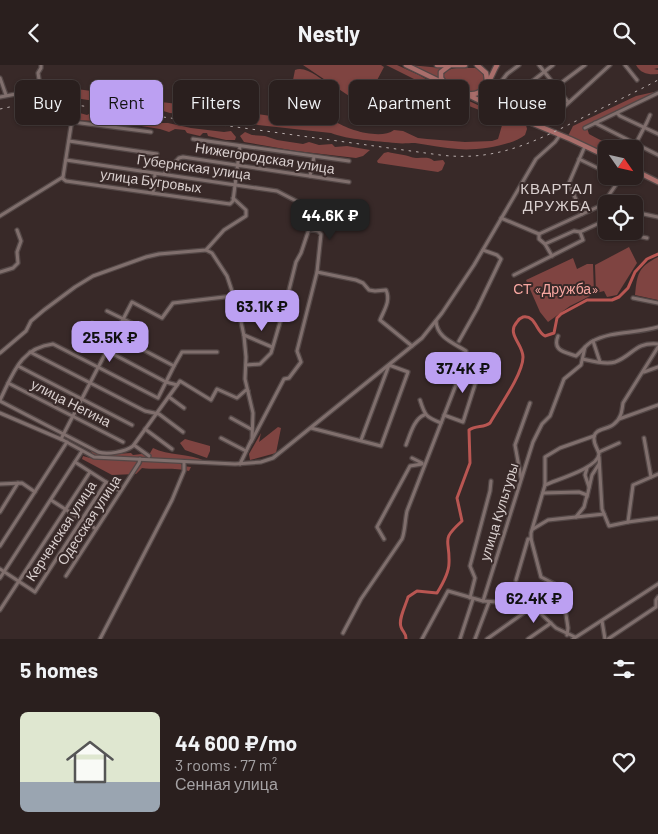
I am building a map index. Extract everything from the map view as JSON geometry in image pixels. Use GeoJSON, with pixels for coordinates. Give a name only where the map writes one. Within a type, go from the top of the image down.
{"type":"FeatureCollection","features":[{"type":"Feature","properties":{"kind":"main road"},"geometry":{"type":"LineString","coordinates":[[406,65],[438,80]]}},
{"type":"Feature","properties":{"kind":"main road"},"geometry":{"type":"LineString","coordinates":[[437,65],[465,65]]}},
{"type":"Feature","properties":{"kind":"main road"},"geometry":{"type":"LineString","coordinates":[[477,65],[486,73],[487,80]]}},
{"type":"Feature","properties":{"kind":"main road"},"geometry":{"type":"LineString","coordinates":[[489,80],[498,65]]}},
{"type":"Feature","properties":{"kind":"main road"},"geometry":{"type":"LineString","coordinates":[[442,80],[440,73],[443,69],[450,66]]}},
{"type":"Feature","properties":{"kind":"main road"},"geometry":{"type":"LineString","coordinates":[[537,125],[598,153]]}},
{"type":"Feature","properties":{"kind":"main road"},"geometry":{"type":"LineString","coordinates":[[643,174],[658,181]]}},
{"type":"Feature","properties":{"kind":"street"},"geometry":{"type":"LineString","coordinates":[[0,97],[36,90],[40,85],[38,73],[41,65]]}},
{"type":"Feature","properties":{"kind":"street"},"geometry":{"type":"LineString","coordinates":[[502,80],[519,65]]}},
{"type":"Feature","properties":{"kind":"street"},"geometry":{"type":"LineString","coordinates":[[539,65],[551,80]]}},
{"type":"Feature","properties":{"kind":"street"},"geometry":{"type":"LineString","coordinates":[[533,80],[553,65]]}},
{"type":"Feature","properties":{"kind":"street"},"geometry":{"type":"LineString","coordinates":[[565,80],[585,65]]}},
{"type":"Feature","properties":{"kind":"street"},"geometry":{"type":"LineString","coordinates":[[542,127],[610,65]]}},
{"type":"Feature","properties":{"kind":"street"},"geometry":{"type":"LineString","coordinates":[[625,65],[637,80]]}},
{"type":"Feature","properties":{"kind":"street"},"geometry":{"type":"LineString","coordinates":[[1,80],[6,95]]}},
{"type":"Feature","properties":{"kind":"street"},"geometry":{"type":"LineString","coordinates":[[585,128],[658,93]]}},
{"type":"Feature","properties":{"kind":"street"},"geometry":{"type":"LineString","coordinates":[[565,99],[568,103]]}},
{"type":"Feature","properties":{"kind":"street"},"geometry":{"type":"LineString","coordinates":[[617,113],[658,135]]}},
{"type":"Feature","properties":{"kind":"street"},"geometry":{"type":"LineString","coordinates":[[638,140],[650,115]]}},
{"type":"Feature","properties":{"kind":"street"},"geometry":{"type":"LineString","coordinates":[[0,216],[62,178],[72,123],[150,132]]}},
{"type":"Feature","properties":{"kind":"street"},"geometry":{"type":"LineString","coordinates":[[595,123],[623,140]]}},
{"type":"Feature","properties":{"kind":"street"},"geometry":{"type":"LineString","coordinates":[[0,413],[61,439],[94,457],[240,464],[261,462],[273,458],[422,338],[436,321],[483,250],[536,159],[555,142],[557,134]]}},
{"type":"Feature","properties":{"kind":"street"},"geometry":{"type":"LineString","coordinates":[[193,139],[349,161]]}},
{"type":"Feature","properties":{"kind":"street"},"geometry":{"type":"LineString","coordinates":[[69,141],[157,154]]}},
{"type":"Feature","properties":{"kind":"street"},"geometry":{"type":"LineString","coordinates":[[206,250],[224,230],[246,216],[246,210],[233,198],[240,146]]}},
{"type":"Feature","properties":{"kind":"street"},"geometry":{"type":"LineString","coordinates":[[582,214],[569,183],[585,146]]}},
{"type":"Feature","properties":{"kind":"street"},"geometry":{"type":"LineString","coordinates":[[643,150],[658,155]]}},
{"type":"Feature","properties":{"kind":"street","name":"Нижегородская улица"},"geometry":{"type":"LineString","coordinates":[[164,174],[179,158],[183,157],[349,182]]}},
{"type":"Feature","properties":{"kind":"street"},"geometry":{"type":"LineString","coordinates":[[310,176],[314,157]]}},
{"type":"Feature","properties":{"kind":"street"},"geometry":{"type":"LineString","coordinates":[[579,159],[598,168]]}},
{"type":"Feature","properties":{"kind":"street","name":"Губернская улица"},"geometry":{"type":"LineString","coordinates":[[66,160],[277,191],[300,203],[315,207]]}},
{"type":"Feature","properties":{"kind":"street"},"geometry":{"type":"LineString","coordinates":[[153,193],[155,173]]}},
{"type":"Feature","properties":{"kind":"street","name":"улица Бугровых"},"geometry":{"type":"LineString","coordinates":[[62,178],[66,181],[230,204],[233,198]]}},
{"type":"Feature","properties":{"kind":"street"},"geometry":{"type":"LineString","coordinates":[[501,218],[539,234],[602,205],[616,185]]}},
{"type":"Feature","properties":{"kind":"street"},"geometry":{"type":"LineString","coordinates":[[643,214],[658,217]]}},
{"type":"Feature","properties":{"kind":"street"},"geometry":{"type":"LineString","coordinates":[[545,244],[574,231],[580,233],[598,224]]}},
{"type":"Feature","properties":{"kind":"street"},"geometry":{"type":"LineString","coordinates":[[240,464],[284,379],[289,378],[301,362],[297,348],[317,273],[321,234],[318,231],[309,229],[296,263],[269,356],[261,363],[246,365]]}},
{"type":"Feature","properties":{"kind":"street"},"geometry":{"type":"LineString","coordinates":[[0,272],[10,269],[18,263],[17,252],[21,241],[17,230]]}},
{"type":"Feature","properties":{"kind":"street"},"geometry":{"type":"LineString","coordinates":[[514,275],[583,240],[580,233]]}},
{"type":"Feature","properties":{"kind":"street"},"geometry":{"type":"LineString","coordinates":[[539,234],[539,239],[545,244],[552,256]]}},
{"type":"Feature","properties":{"kind":"street"},"geometry":{"type":"LineString","coordinates":[[643,237],[647,238]]}},
{"type":"Feature","properties":{"kind":"street"},"geometry":{"type":"LineString","coordinates":[[0,353],[24,333],[30,323],[44,310],[93,276],[159,254],[206,250],[212,253],[227,275],[239,311],[244,335],[246,391],[253,413],[251,442]]}},
{"type":"Feature","properties":{"kind":"street"},"geometry":{"type":"LineString","coordinates":[[459,341],[501,259],[497,255],[483,250]]}},
{"type":"Feature","properties":{"kind":"street"},"geometry":{"type":"LineString","coordinates":[[317,273],[356,280],[363,283],[369,290],[386,291],[388,294],[388,304],[380,320],[412,346]]}},
{"type":"Feature","properties":{"kind":"street"},"geometry":{"type":"LineString","coordinates":[[61,439],[132,303],[161,318],[164,317],[173,303],[233,296]]}},
{"type":"Feature","properties":{"kind":"street"},"geometry":{"type":"LineString","coordinates":[[633,299],[658,303]]}},
{"type":"Feature","properties":{"kind":"street"},"geometry":{"type":"LineString","coordinates":[[107,311],[146,330]]}},
{"type":"Feature","properties":{"kind":"street"},"geometry":{"type":"LineString","coordinates":[[343,633],[361,599],[386,565],[405,533],[403,526],[406,511],[464,364],[466,351],[440,334],[436,327],[436,321]]}},
{"type":"Feature","properties":{"kind":"street"},"geometry":{"type":"LineString","coordinates":[[92,323],[174,366]]}},
{"type":"Feature","properties":{"kind":"street"},"geometry":{"type":"LineString","coordinates":[[558,336],[556,346],[562,351],[576,356],[593,341],[617,333],[658,327]]}},
{"type":"Feature","properties":{"kind":"street"},"geometry":{"type":"LineString","coordinates":[[77,335],[177,385]]}},
{"type":"Feature","properties":{"kind":"street"},"geometry":{"type":"LineString","coordinates":[[244,335],[272,347]]}},
{"type":"Feature","properties":{"kind":"street"},"geometry":{"type":"LineString","coordinates":[[593,341],[600,362]]}},
{"type":"Feature","properties":{"kind":"street"},"geometry":{"type":"LineString","coordinates":[[217,353],[182,352],[158,398],[55,344],[41,346],[22,358],[0,401],[101,453],[127,450],[134,445],[180,381],[211,400],[217,389],[237,398],[246,391]]}},
{"type":"Feature","properties":{"kind":"street"},"geometry":{"type":"LineString","coordinates":[[580,353],[583,358],[600,362],[615,362],[631,353],[640,345],[658,346],[623,403],[619,419]]}},
{"type":"Feature","properties":{"kind":"street"},"geometry":{"type":"LineString","coordinates":[[583,358],[585,347]]}},
{"type":"Feature","properties":{"kind":"street"},"geometry":{"type":"LineString","coordinates":[[30,352],[147,412],[157,413],[183,432]]}},
{"type":"Feature","properties":{"kind":"street","name":"улица Культуры"},"geometry":{"type":"LineString","coordinates":[[483,601],[528,457],[542,424],[550,416],[559,395],[560,385],[564,379],[581,365],[583,358]]}},
{"type":"Feature","properties":{"kind":"street"},"geometry":{"type":"LineString","coordinates":[[444,415],[463,422],[479,372],[477,369],[464,364]]}},
{"type":"Feature","properties":{"kind":"street"},"geometry":{"type":"LineString","coordinates":[[311,428],[381,446],[408,372],[389,365],[361,440]]}},
{"type":"Feature","properties":{"kind":"street"},"geometry":{"type":"LineString","coordinates":[[18,366],[132,425]]}},
{"type":"Feature","properties":{"kind":"street"},"geometry":{"type":"LineString","coordinates":[[643,373],[658,367]]}},
{"type":"Feature","properties":{"kind":"street","name":"улица Негина"},"geometry":{"type":"LineString","coordinates":[[8,383],[123,443]]}},
{"type":"Feature","properties":{"kind":"street"},"geometry":{"type":"LineString","coordinates":[[168,397],[184,408]]}},
{"type":"Feature","properties":{"kind":"street"},"geometry":{"type":"LineString","coordinates":[[420,400],[424,415],[441,423]]}},
{"type":"Feature","properties":{"kind":"street"},"geometry":{"type":"LineString","coordinates":[[521,478],[515,445],[530,403]]}},
{"type":"Feature","properties":{"kind":"street"},"geometry":{"type":"LineString","coordinates":[[568,635],[562,589],[541,577],[532,539],[532,529],[545,485],[545,457],[560,448],[594,436],[596,432],[613,425],[619,419],[658,405]]}},
{"type":"Feature","properties":{"kind":"street"},"geometry":{"type":"LineString","coordinates":[[406,445],[415,423],[419,417],[424,415]]}},
{"type":"Feature","properties":{"kind":"street"},"geometry":{"type":"LineString","coordinates":[[231,418],[251,429]]}},
{"type":"Feature","properties":{"kind":"street"},"geometry":{"type":"LineString","coordinates":[[145,429],[172,449]]}},
{"type":"Feature","properties":{"kind":"street"},"geometry":{"type":"LineString","coordinates":[[594,436],[600,463],[602,509],[609,526],[658,518]]}},
{"type":"Feature","properties":{"kind":"street"},"geometry":{"type":"LineString","coordinates":[[221,438],[246,451]]}},
{"type":"Feature","properties":{"kind":"street"},"geometry":{"type":"LineString","coordinates":[[644,438],[651,477]]}},
{"type":"Feature","properties":{"kind":"street"},"geometry":{"type":"LineString","coordinates":[[0,546],[67,442]]}},
{"type":"Feature","properties":{"kind":"street"},"geometry":{"type":"LineString","coordinates":[[545,485],[587,468],[596,461],[599,454],[620,443]]}},
{"type":"Feature","properties":{"kind":"street"},"geometry":{"type":"LineString","coordinates":[[134,445],[149,456]]}},
{"type":"Feature","properties":{"kind":"street"},"geometry":{"type":"LineString","coordinates":[[0,578],[82,451]]}},
{"type":"Feature","properties":{"kind":"street"},"geometry":{"type":"LineString","coordinates":[[412,458],[424,464]]}},
{"type":"Feature","properties":{"kind":"street","name":"Одесская улица"},"geometry":{"type":"LineString","coordinates":[[66,577],[140,459]]}},
{"type":"Feature","properties":{"kind":"street"},"geometry":{"type":"LineString","coordinates":[[75,462],[120,491]]}},
{"type":"Feature","properties":{"kind":"street"},"geometry":{"type":"LineString","coordinates":[[100,639],[172,500],[184,471],[184,462]]}},
{"type":"Feature","properties":{"kind":"street"},"geometry":{"type":"LineString","coordinates":[[576,517],[584,507],[592,475],[600,463]]}},
{"type":"Feature","properties":{"kind":"street"},"geometry":{"type":"LineString","coordinates":[[384,539],[376,527],[410,466],[424,464]]}},
{"type":"Feature","properties":{"kind":"street"},"geometry":{"type":"LineString","coordinates":[[587,468],[585,475],[589,487]]}},
{"type":"Feature","properties":{"kind":"street"},"geometry":{"type":"LineString","coordinates":[[0,610],[90,472]]}},
{"type":"Feature","properties":{"kind":"street"},"geometry":{"type":"LineString","coordinates":[[628,522],[633,485],[658,474]]}},
{"type":"Feature","properties":{"kind":"street"},"geometry":{"type":"LineString","coordinates":[[460,639],[475,578],[470,566],[491,481]]}},
{"type":"Feature","properties":{"kind":"street","name":"Керченская улица"},"geometry":{"type":"LineString","coordinates":[[19,581],[35,592],[106,482]]}},
{"type":"Feature","properties":{"kind":"street"},"geometry":{"type":"LineString","coordinates":[[0,512],[19,483]]}},
{"type":"Feature","properties":{"kind":"street"},"geometry":{"type":"LineString","coordinates":[[0,484],[22,483],[35,492]]}},
{"type":"Feature","properties":{"kind":"street"},"geometry":{"type":"LineString","coordinates":[[543,493],[579,492],[587,497]]}},
{"type":"Feature","properties":{"kind":"street"},"geometry":{"type":"LineString","coordinates":[[51,500],[96,529]]}},
{"type":"Feature","properties":{"kind":"street"},"geometry":{"type":"LineString","coordinates":[[532,529],[548,520],[604,514]]}},
{"type":"Feature","properties":{"kind":"street"},"geometry":{"type":"LineString","coordinates":[[516,580],[528,539],[532,539]]}},
{"type":"Feature","properties":{"kind":"street"},"geometry":{"type":"LineString","coordinates":[[0,569],[19,581]]}},
{"type":"Feature","properties":{"kind":"street"},"geometry":{"type":"LineString","coordinates":[[422,639],[448,591],[483,601],[496,602],[539,612],[551,623],[575,638],[658,583]]}},
{"type":"Feature","properties":{"kind":"street"},"geometry":{"type":"LineString","coordinates":[[602,620],[607,639],[656,607],[656,599],[658,597]]}},
{"type":"Feature","properties":{"kind":"street"},"geometry":{"type":"LineString","coordinates":[[475,639],[489,602]]}},
{"type":"Feature","properties":{"kind":"street"},"geometry":{"type":"LineString","coordinates":[[487,639],[520,617],[528,609]]}},
{"type":"Feature","properties":{"kind":"street"},"geometry":{"type":"LineString","coordinates":[[528,639],[551,623]]}},
{"type":"Feature","properties":{"kind":"green space"},"geometry":{"type":"Polygon","coordinates":[[[303,65],[381,65],[384,67],[377,80],[349,80],[349,96],[339,89],[339,80],[325,80],[303,65]]]}},
{"type":"Feature","properties":{"kind":"green space"},"geometry":{"type":"Polygon","coordinates":[[[386,65],[397,65],[428,80],[416,80],[386,65]]]}},
{"type":"Feature","properties":{"kind":"green space"},"geometry":{"type":"Polygon","coordinates":[[[410,65],[441,68],[438,73],[439,79],[410,65]]]}},
{"type":"Feature","properties":{"kind":"green space"},"geometry":{"type":"Polygon","coordinates":[[[636,65],[658,65],[658,68],[654,69],[658,70],[658,74],[646,73],[636,65]]]}},
{"type":"Feature","properties":{"kind":"green space"},"geometry":{"type":"Polygon","coordinates":[[[475,68],[483,73],[485,80],[479,80],[478,91],[469,91],[469,80],[446,80],[443,76],[448,70],[475,68]]]}},
{"type":"Feature","properties":{"kind":"green space"},"geometry":{"type":"Polygon","coordinates":[[[295,70],[309,71],[322,80],[293,80],[295,70]]]}},
{"type":"Feature","properties":{"kind":"green space"},"geometry":{"type":"Polygon","coordinates":[[[80,89],[90,91],[90,100],[80,99],[80,89]]]}},
{"type":"Feature","properties":{"kind":"green space"},"geometry":{"type":"Polygon","coordinates":[[[654,92],[650,96],[587,128],[589,134],[600,140],[598,140],[598,150],[568,136],[573,126],[636,96],[654,92]]]}},
{"type":"Feature","properties":{"kind":"green space"},"geometry":{"type":"Polygon","coordinates":[[[469,101],[479,106],[479,110],[469,106],[469,101]]]}},
{"type":"Feature","properties":{"kind":"green space"},"geometry":{"type":"Polygon","coordinates":[[[163,103],[173,104],[173,113],[163,111],[163,103]]]}},
{"type":"Feature","properties":{"kind":"green space"},"geometry":{"type":"Polygon","coordinates":[[[80,113],[90,114],[90,121],[80,120],[80,113]]]}},
{"type":"Feature","properties":{"kind":"green space"},"geometry":{"type":"Polygon","coordinates":[[[259,114],[269,116],[269,125],[339,125],[339,123],[347,128],[373,134],[388,133],[394,130],[403,131],[418,138],[465,142],[498,139],[502,125],[526,125],[525,135],[519,139],[502,145],[465,149],[415,143],[363,140],[331,133],[258,125],[259,114]]]}},
{"type":"Feature","properties":{"kind":"green space"},"geometry":{"type":"Polygon","coordinates":[[[163,123],[168,123],[191,128],[224,132],[231,131],[236,137],[235,140],[226,140],[208,136],[207,133],[203,133],[200,136],[187,133],[185,130],[175,129],[169,132],[135,125],[163,125],[163,123]]]}},
{"type":"Feature","properties":{"kind":"green space"},"geometry":{"type":"Polygon","coordinates":[[[245,132],[252,135],[303,144],[309,142],[319,145],[332,144],[335,147],[347,146],[370,150],[363,156],[356,158],[296,151],[244,142],[240,136],[245,132]]]}},
{"type":"Feature","properties":{"kind":"green space"},"geometry":{"type":"Polygon","coordinates":[[[388,152],[414,158],[429,158],[434,161],[443,160],[445,163],[442,170],[438,172],[378,163],[377,161],[384,153],[388,152]]]}},
{"type":"Feature","properties":{"kind":"green space"},"geometry":{"type":"Polygon","coordinates":[[[629,247],[637,263],[617,295],[607,297],[604,291],[596,293],[595,265],[629,247]]]}},
{"type":"Feature","properties":{"kind":"green space"},"geometry":{"type":"Polygon","coordinates":[[[658,257],[658,300],[635,295],[638,276],[642,268],[658,257]]]}},
{"type":"Feature","properties":{"kind":"green space","name":"СТ «Дружба»"},"geometry":{"type":"Polygon","coordinates":[[[573,258],[577,269],[587,264],[593,264],[594,294],[570,306],[548,322],[540,312],[526,280],[573,258]]]}},
{"type":"Feature","properties":{"kind":"green space"},"geometry":{"type":"Polygon","coordinates":[[[278,427],[281,428],[276,453],[250,460],[249,454],[261,433],[259,442],[278,427]]]}},
{"type":"Feature","properties":{"kind":"green space"},"geometry":{"type":"Polygon","coordinates":[[[185,439],[210,446],[207,458],[185,450],[180,443],[185,439]]]}},
{"type":"Feature","properties":{"kind":"green space"},"geometry":{"type":"Polygon","coordinates":[[[88,448],[101,455],[131,453],[133,455],[143,453],[149,455],[153,448],[205,461],[98,456],[93,454],[88,448]]]}},
{"type":"Feature","properties":{"kind":"green space"},"geometry":{"type":"Polygon","coordinates":[[[83,456],[138,461],[136,466],[140,466],[143,461],[180,463],[183,466],[191,467],[189,471],[142,468],[136,474],[112,475],[82,459],[83,456]]]}},
{"type":"Feature","properties":{"kind":"waterway"},"geometry":{"type":"LineString","coordinates":[[406,639],[400,624],[408,597],[417,591],[437,593],[448,571],[448,536],[462,521],[457,498],[470,463],[469,430],[490,423],[515,381],[522,364],[522,352],[514,335],[514,326],[520,318],[527,317],[533,321],[545,336],[554,333],[557,318],[561,314],[587,300],[612,300],[619,297],[628,288],[635,272],[647,259],[658,254]]}},
{"type":"Feature","properties":{"kind":"railway"},"geometry":{"type":"LineString","coordinates":[[0,109],[29,103],[61,103],[440,155],[461,156],[498,152],[533,141],[658,80]]}},
{"type":"Feature","properties":{"kind":"district","name":"КВАРТАЛ ДРУЖБА"},"geometry":{"type":"Point","coordinates":[557,198]}}]}
